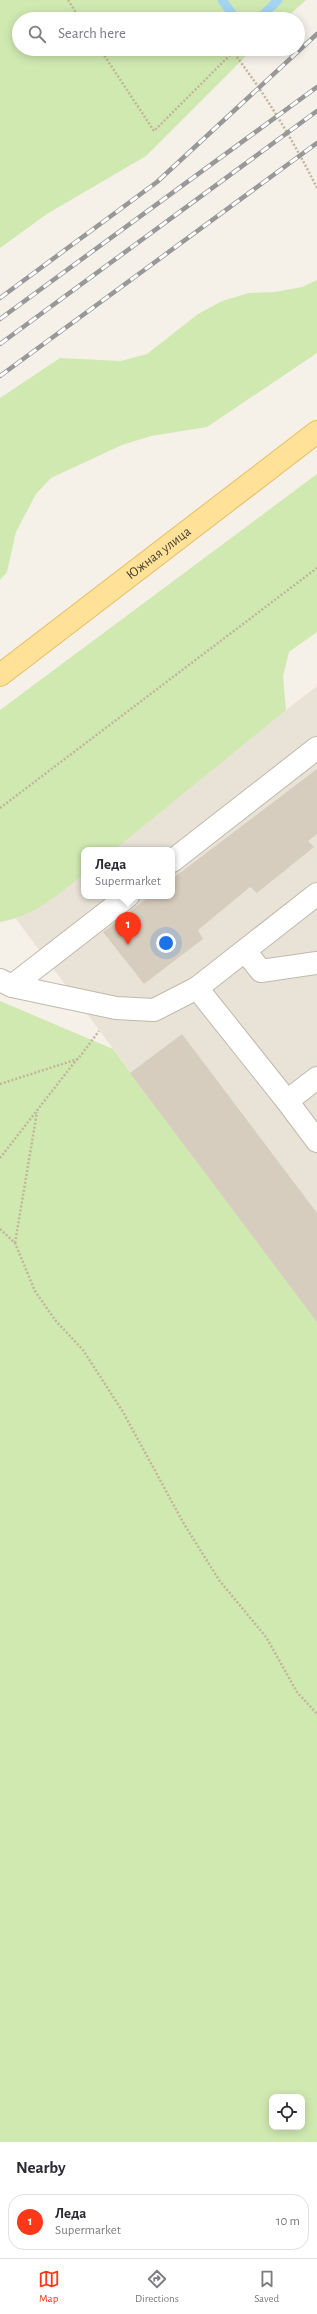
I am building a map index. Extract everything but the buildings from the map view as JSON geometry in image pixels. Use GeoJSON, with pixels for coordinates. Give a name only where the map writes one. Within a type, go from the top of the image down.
{"type":"FeatureCollection","features":[{"type":"Feature","properties":{"kind":"main road","name":"Южная улица"},"geometry":{"type":"LineString","coordinates":[[0,676],[317,432]]}},
{"type":"Feature","properties":{"kind":"lane"},"geometry":{"type":"LineString","coordinates":[[175,859],[317,748]]}},
{"type":"Feature","properties":{"kind":"lane"},"geometry":{"type":"LineString","coordinates":[[6,983],[116,1008],[154,1010],[197,988],[317,894]]}},
{"type":"Feature","properties":{"kind":"lane"},"geometry":{"type":"LineString","coordinates":[[6,983],[124,899]]}},
{"type":"Feature","properties":{"kind":"lane"},"geometry":{"type":"LineString","coordinates":[[245,951],[261,971],[317,963]]}},
{"type":"Feature","properties":{"kind":"lane"},"geometry":{"type":"LineString","coordinates":[[197,988],[317,1141]]}},
{"type":"Feature","properties":{"kind":"lane"},"geometry":{"type":"LineString","coordinates":[[287,1101],[317,1078]]}},
{"type":"Feature","properties":{"kind":"path"},"geometry":{"type":"LineString","coordinates":[[68,0],[76,12]]}},
{"type":"Feature","properties":{"kind":"path"},"geometry":{"type":"LineString","coordinates":[[105,56],[154,131],[229,56]]}},
{"type":"Feature","properties":{"kind":"path"},"geometry":{"type":"LineString","coordinates":[[236,56],[261,88],[287,134],[301,155],[317,188]]}},
{"type":"Feature","properties":{"kind":"path"},"geometry":{"type":"LineString","coordinates":[[0,808],[317,568]]}},
{"type":"Feature","properties":{"kind":"path"},"geometry":{"type":"LineString","coordinates":[[0,1158],[116,1008]]}},
{"type":"Feature","properties":{"kind":"path"},"geometry":{"type":"LineString","coordinates":[[0,1084],[78,1059]]}},
{"type":"Feature","properties":{"kind":"path"},"geometry":{"type":"LineString","coordinates":[[15,1243],[37,1112]]}},
{"type":"Feature","properties":{"kind":"path"},"geometry":{"type":"LineString","coordinates":[[0,1229],[15,1243],[35,1291],[55,1320],[83,1350],[119,1406],[184,1524],[215,1574],[266,1637],[298,1692],[317,1714]]}},
{"type":"Feature","properties":{"kind":"shaded area"},"geometry":{"type":"Polygon","coordinates":[[[317,686],[317,1321],[16,919],[81,868],[81,899],[175,899],[175,847],[109,847],[317,686]]]}},
{"type":"Feature","properties":{"kind":"green space"},"geometry":{"type":"Polygon","coordinates":[[[0,0],[306,0],[293,12],[12,12],[12,56],[246,56],[146,156],[47,214],[0,248],[0,0]]]}},
{"type":"Feature","properties":{"kind":"green space"},"geometry":{"type":"Polygon","coordinates":[[[317,280],[317,353],[207,427],[151,436],[122,445],[51,478],[36,494],[16,532],[7,572],[0,580],[0,398],[60,358],[121,361],[147,354],[198,314],[222,301],[249,293],[275,292],[302,287],[317,280]]]}},
{"type":"Feature","properties":{"kind":"green space"},"geometry":{"type":"Polygon","coordinates":[[[317,474],[317,632],[289,652],[283,676],[286,710],[118,847],[81,847],[81,876],[55,897],[24,915],[0,922],[0,710],[317,474]]]}},
{"type":"Feature","properties":{"kind":"green space"},"geometry":{"type":"Polygon","coordinates":[[[0,1001],[113,1049],[317,1321],[317,2142],[0,2142],[0,1001]]]}},
{"type":"Feature","properties":{"kind":"waterway"},"geometry":{"type":"LineString","coordinates":[[222,0],[231,12]]}},
{"type":"Feature","properties":{"kind":"waterway"},"geometry":{"type":"LineString","coordinates":[[266,12],[278,0]]}},
{"type":"Feature","properties":{"kind":"railway"},"geometry":{"type":"LineString","coordinates":[[305,45],[317,34]]}},
{"type":"Feature","properties":{"kind":"railway"},"geometry":{"type":"LineString","coordinates":[[0,298],[157,182],[293,56]]}},
{"type":"Feature","properties":{"kind":"railway"},"geometry":{"type":"LineString","coordinates":[[0,319],[317,87]]}},
{"type":"Feature","properties":{"kind":"railway"},"geometry":{"type":"LineString","coordinates":[[0,344],[317,111]]}},
{"type":"Feature","properties":{"kind":"railway"},"geometry":{"type":"LineString","coordinates":[[0,376],[317,143]]}},
{"type":"Feature","properties":{"kind":"place","name":"Леда"},"geometry":{"type":"Point","coordinates":[128,945]}}]}
